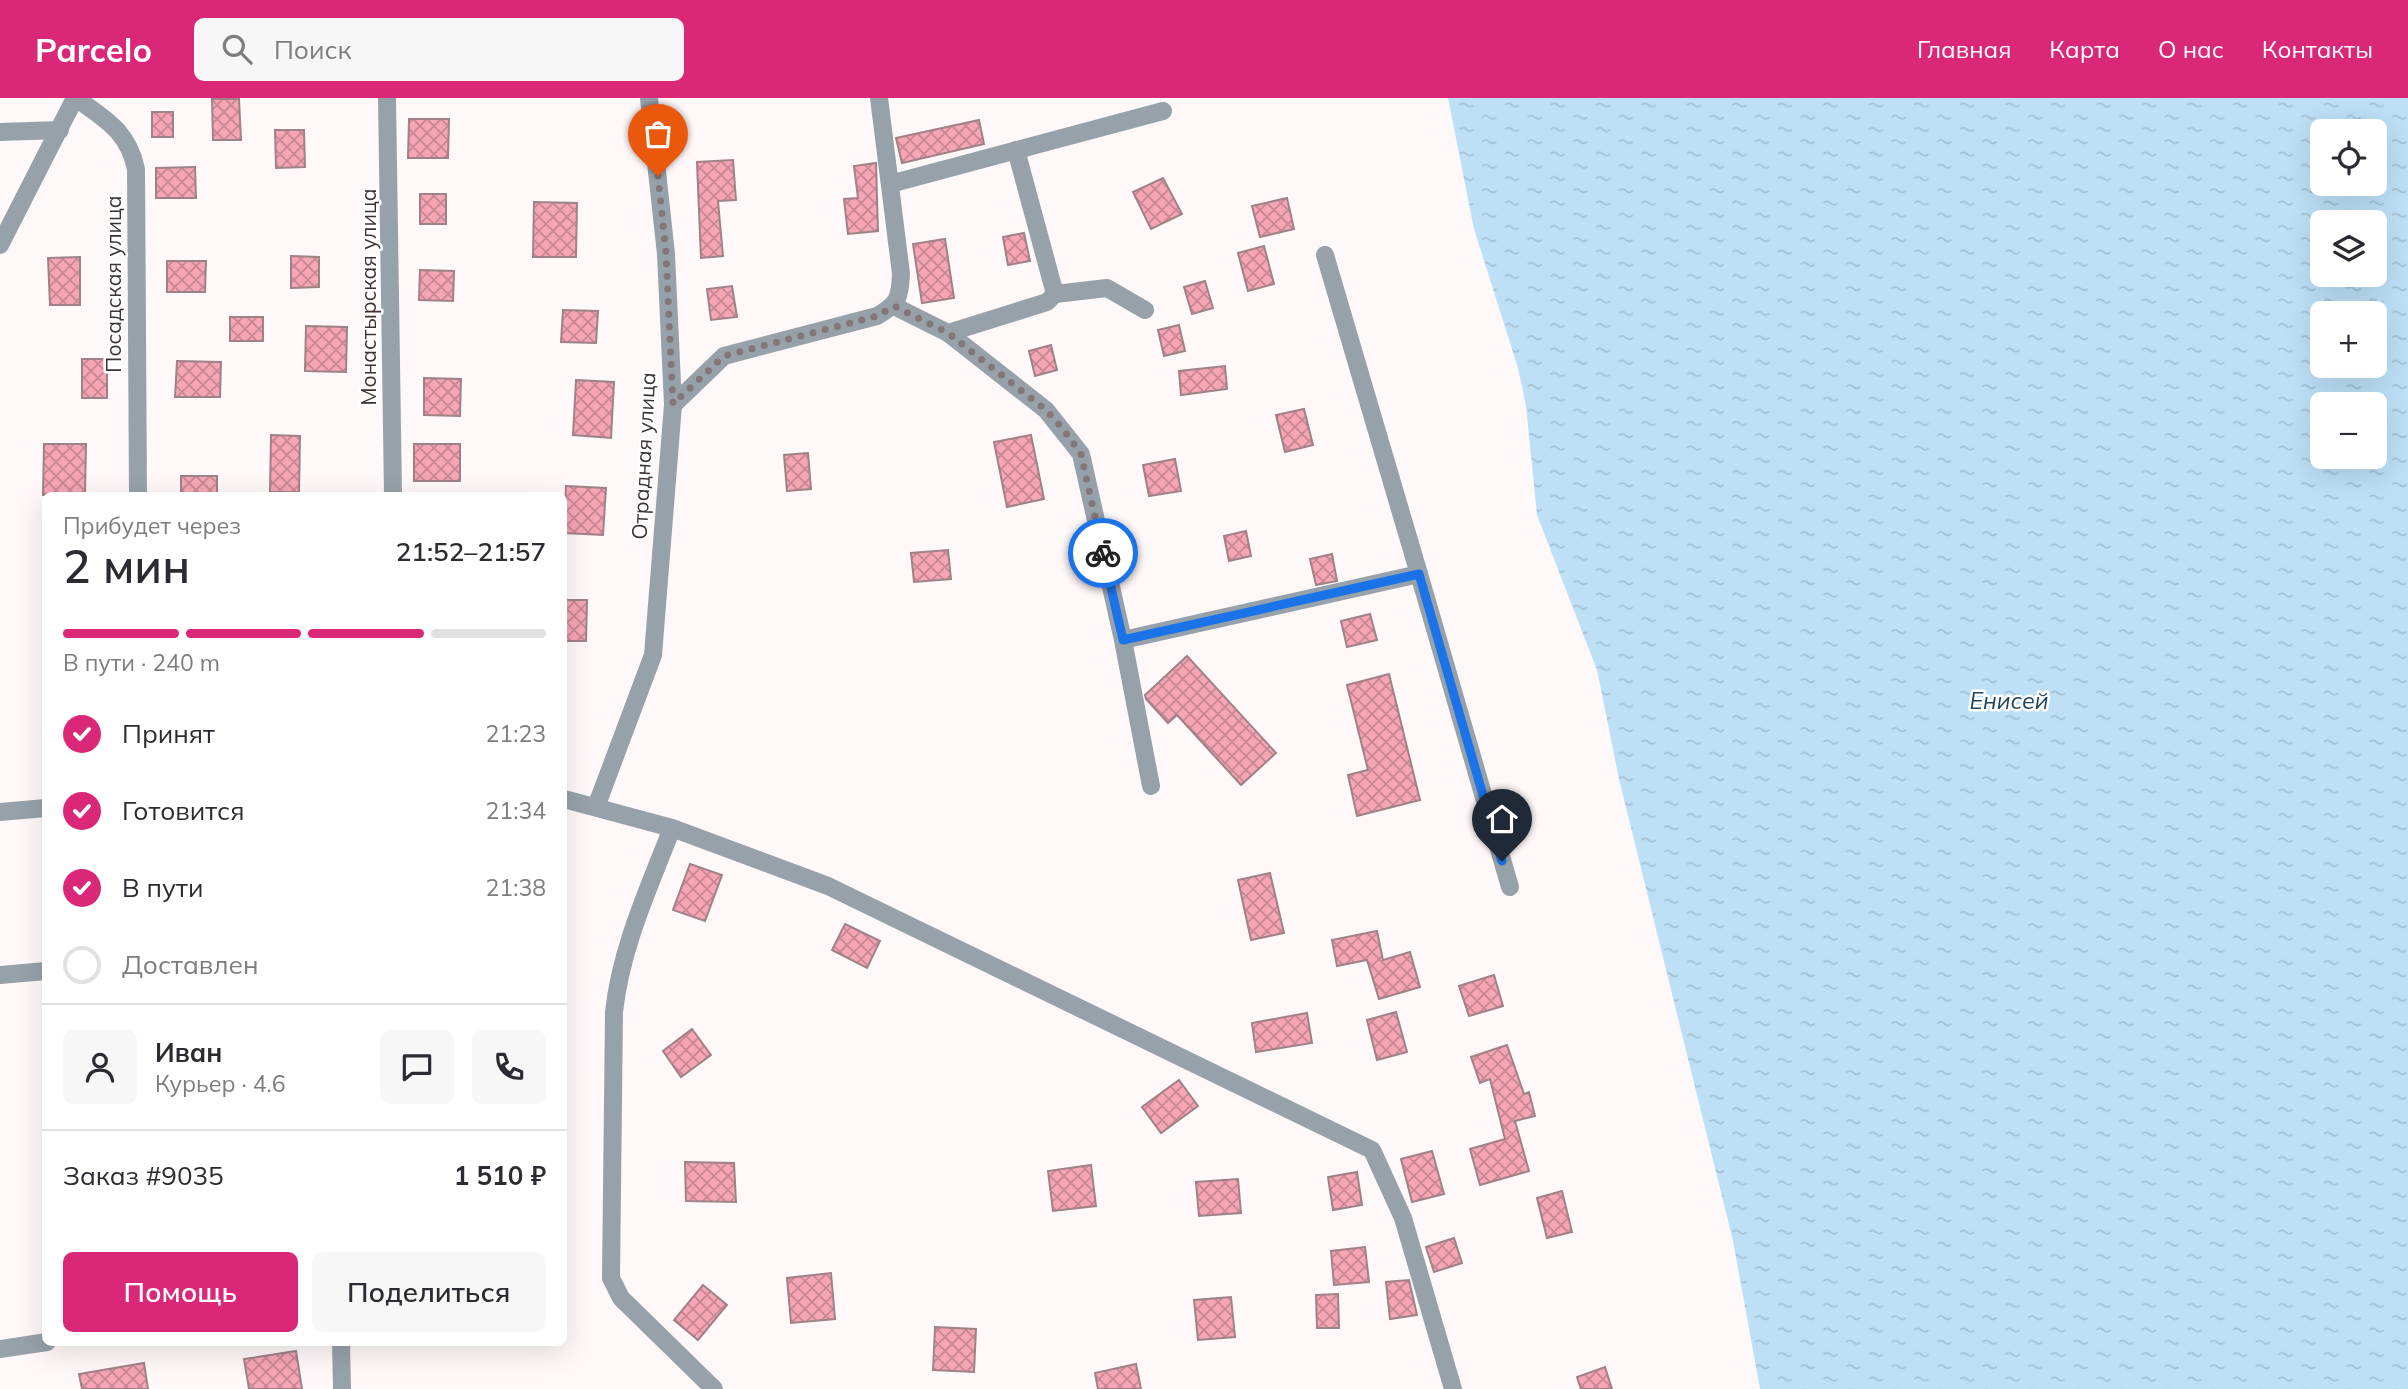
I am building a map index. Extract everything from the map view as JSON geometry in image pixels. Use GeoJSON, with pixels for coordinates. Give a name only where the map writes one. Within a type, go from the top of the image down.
{"type":"FeatureCollection","features":[{"type":"Feature","properties":{"kind":"street"},"geometry":{"type":"LineString","coordinates":[[0,244],[76,98]]}},
{"type":"Feature","properties":{"kind":"street","name":"Посадская улица"},"geometry":{"type":"LineString","coordinates":[[76,98],[120,131],[133,155],[136,169],[138,492]]}},
{"type":"Feature","properties":{"kind":"street","name":"Монастырская улица"},"geometry":{"type":"LineString","coordinates":[[387,98],[393,492]]}},
{"type":"Feature","properties":{"kind":"street","name":"Отрадная улица"},"geometry":{"type":"LineString","coordinates":[[596,807],[642,691],[653,655],[673,404],[666,254],[649,98]]}},
{"type":"Feature","properties":{"kind":"street"},"geometry":{"type":"LineString","coordinates":[[673,404],[724,356],[877,316],[894,306],[900,291],[901,274],[878,98]]}},
{"type":"Feature","properties":{"kind":"street"},"geometry":{"type":"LineString","coordinates":[[890,184],[1163,111]]}},
{"type":"Feature","properties":{"kind":"street"},"geometry":{"type":"LineString","coordinates":[[0,132],[60,131]]}},
{"type":"Feature","properties":{"kind":"street"},"geometry":{"type":"LineString","coordinates":[[1016,150],[1055,294]]}},
{"type":"Feature","properties":{"kind":"street"},"geometry":{"type":"LineString","coordinates":[[1325,255],[1510,887]]}},
{"type":"Feature","properties":{"kind":"street"},"geometry":{"type":"LineString","coordinates":[[948,333],[1046,302],[1055,294],[1107,288],[1145,310]]}},
{"type":"Feature","properties":{"kind":"street"},"geometry":{"type":"LineString","coordinates":[[894,306],[948,333],[1046,410],[1081,454],[1123,640],[1151,786]]}},
{"type":"Feature","properties":{"kind":"street"},"geometry":{"type":"LineString","coordinates":[[1123,640],[1419,574]]}},
{"type":"Feature","properties":{"kind":"street"},"geometry":{"type":"LineString","coordinates":[[567,800],[672,828],[828,886],[1372,1150],[1403,1218],[1453,1389]]}},
{"type":"Feature","properties":{"kind":"street"},"geometry":{"type":"LineString","coordinates":[[0,812],[42,807]]}},
{"type":"Feature","properties":{"kind":"street"},"geometry":{"type":"LineString","coordinates":[[672,828],[623,957],[618,980],[614,1012],[611,1278],[621,1298],[714,1389]]}},
{"type":"Feature","properties":{"kind":"street"},"geometry":{"type":"LineString","coordinates":[[0,975],[42,971]]}},
{"type":"Feature","properties":{"kind":"street"},"geometry":{"type":"LineString","coordinates":[[0,1349],[42,1343]]}},
{"type":"Feature","properties":{"kind":"street"},"geometry":{"type":"LineString","coordinates":[[341,1346],[342,1389]]}},
{"type":"Feature","properties":{"kind":"water","name":"Енисей"},"geometry":{"type":"Polygon","coordinates":[[[1448,98],[2408,98],[2408,1389],[1760,1389],[1733,1241],[1619,779],[1597,670],[1537,515],[1526,406],[1518,368],[1474,229],[1448,98]]]}},
{"type":"Feature","properties":{"kind":"building"},"geometry":{"type":"Polygon","coordinates":[[[212,99],[239,99],[241,140],[213,140],[212,99]]]}},
{"type":"Feature","properties":{"kind":"building"},"geometry":{"type":"Polygon","coordinates":[[[152,112],[173,112],[173,137],[152,137],[152,112]]]}},
{"type":"Feature","properties":{"kind":"building"},"geometry":{"type":"Polygon","coordinates":[[[409,119],[449,119],[448,158],[408,158],[409,119]]]}},
{"type":"Feature","properties":{"kind":"building"},"geometry":{"type":"Polygon","coordinates":[[[979,120],[984,144],[902,163],[896,138],[979,120]]]}},
{"type":"Feature","properties":{"kind":"building"},"geometry":{"type":"Polygon","coordinates":[[[275,130],[304,130],[305,167],[276,168],[275,130]]]}},
{"type":"Feature","properties":{"kind":"building"},"geometry":{"type":"Polygon","coordinates":[[[733,160],[736,200],[718,201],[723,256],[701,258],[697,162],[733,160]]]}},
{"type":"Feature","properties":{"kind":"building"},"geometry":{"type":"Polygon","coordinates":[[[876,163],[878,231],[848,234],[844,199],[858,198],[854,166],[876,163]]]}},
{"type":"Feature","properties":{"kind":"building"},"geometry":{"type":"Polygon","coordinates":[[[195,167],[196,198],[156,198],[156,168],[195,167]]]}},
{"type":"Feature","properties":{"kind":"building"},"geometry":{"type":"Polygon","coordinates":[[[1163,178],[1182,214],[1151,229],[1133,192],[1163,178]]]}},
{"type":"Feature","properties":{"kind":"building"},"geometry":{"type":"Polygon","coordinates":[[[420,194],[446,194],[446,224],[420,224],[420,194]]]}},
{"type":"Feature","properties":{"kind":"building"},"geometry":{"type":"Polygon","coordinates":[[[1287,198],[1294,229],[1260,237],[1252,206],[1287,198]]]}},
{"type":"Feature","properties":{"kind":"building"},"geometry":{"type":"Polygon","coordinates":[[[534,202],[577,203],[576,257],[533,257],[534,202]]]}},
{"type":"Feature","properties":{"kind":"building"},"geometry":{"type":"Polygon","coordinates":[[[1024,233],[1030,261],[1008,265],[1003,237],[1024,233]]]}},
{"type":"Feature","properties":{"kind":"building"},"geometry":{"type":"Polygon","coordinates":[[[945,239],[954,298],[922,303],[913,244],[945,239]]]}},
{"type":"Feature","properties":{"kind":"building"},"geometry":{"type":"Polygon","coordinates":[[[1264,246],[1274,284],[1248,291],[1238,253],[1264,246]]]}},
{"type":"Feature","properties":{"kind":"building"},"geometry":{"type":"Polygon","coordinates":[[[291,256],[319,257],[319,287],[291,288],[291,256]]]}},
{"type":"Feature","properties":{"kind":"building"},"geometry":{"type":"Polygon","coordinates":[[[80,257],[80,305],[50,305],[48,258],[80,257]]]}},
{"type":"Feature","properties":{"kind":"building"},"geometry":{"type":"Polygon","coordinates":[[[167,261],[206,261],[205,292],[167,292],[167,261]]]}},
{"type":"Feature","properties":{"kind":"building"},"geometry":{"type":"Polygon","coordinates":[[[420,270],[454,271],[453,301],[419,300],[420,270]]]}},
{"type":"Feature","properties":{"kind":"building"},"geometry":{"type":"Polygon","coordinates":[[[1205,281],[1213,308],[1192,314],[1184,287],[1205,281]]]}},
{"type":"Feature","properties":{"kind":"building"},"geometry":{"type":"Polygon","coordinates":[[[732,286],[737,317],[711,320],[707,289],[732,286]]]}},
{"type":"Feature","properties":{"kind":"building"},"geometry":{"type":"Polygon","coordinates":[[[563,310],[598,311],[596,343],[561,342],[563,310]]]}},
{"type":"Feature","properties":{"kind":"building"},"geometry":{"type":"Polygon","coordinates":[[[230,317],[263,317],[263,341],[230,341],[230,317]]]}},
{"type":"Feature","properties":{"kind":"building"},"geometry":{"type":"Polygon","coordinates":[[[1179,325],[1185,351],[1164,356],[1158,330],[1179,325]]]}},
{"type":"Feature","properties":{"kind":"building"},"geometry":{"type":"Polygon","coordinates":[[[306,326],[347,327],[346,372],[305,371],[306,326]]]}},
{"type":"Feature","properties":{"kind":"building"},"geometry":{"type":"Polygon","coordinates":[[[1051,345],[1057,370],[1035,376],[1029,351],[1051,345]]]}},
{"type":"Feature","properties":{"kind":"building"},"geometry":{"type":"Polygon","coordinates":[[[82,359],[107,359],[107,398],[82,398],[82,359]]]}},
{"type":"Feature","properties":{"kind":"building"},"geometry":{"type":"Polygon","coordinates":[[[177,361],[221,362],[220,397],[175,397],[177,361]]]}},
{"type":"Feature","properties":{"kind":"building"},"geometry":{"type":"Polygon","coordinates":[[[1225,366],[1227,389],[1181,395],[1179,371],[1225,366]]]}},
{"type":"Feature","properties":{"kind":"building"},"geometry":{"type":"Polygon","coordinates":[[[424,378],[461,379],[460,416],[424,415],[424,378]]]}},
{"type":"Feature","properties":{"kind":"building"},"geometry":{"type":"Polygon","coordinates":[[[576,380],[614,382],[611,438],[573,435],[576,380]]]}},
{"type":"Feature","properties":{"kind":"building"},"geometry":{"type":"Polygon","coordinates":[[[1304,409],[1313,445],[1285,452],[1276,415],[1304,409]]]}},
{"type":"Feature","properties":{"kind":"building"},"geometry":{"type":"Polygon","coordinates":[[[271,435],[300,436],[299,492],[270,492],[271,435]]]}},
{"type":"Feature","properties":{"kind":"building"},"geometry":{"type":"Polygon","coordinates":[[[1031,435],[1044,499],[1007,507],[994,442],[1031,435]]]}},
{"type":"Feature","properties":{"kind":"building"},"geometry":{"type":"Polygon","coordinates":[[[44,444],[86,444],[85,492],[43,492],[44,444]]]}},
{"type":"Feature","properties":{"kind":"building"},"geometry":{"type":"Polygon","coordinates":[[[414,444],[460,444],[460,481],[414,481],[414,444]]]}},
{"type":"Feature","properties":{"kind":"building"},"geometry":{"type":"Polygon","coordinates":[[[808,453],[811,489],[787,491],[784,455],[808,453]]]}},
{"type":"Feature","properties":{"kind":"building"},"geometry":{"type":"Polygon","coordinates":[[[1175,459],[1181,491],[1149,496],[1143,465],[1175,459]]]}},
{"type":"Feature","properties":{"kind":"building"},"geometry":{"type":"Polygon","coordinates":[[[181,476],[217,476],[217,492],[181,492],[181,476]]]}},
{"type":"Feature","properties":{"kind":"building"},"geometry":{"type":"Polygon","coordinates":[[[566,486],[606,488],[603,535],[567,533],[566,486]]]}},
{"type":"Feature","properties":{"kind":"building"},"geometry":{"type":"Polygon","coordinates":[[[1246,531],[1251,556],[1229,561],[1224,536],[1246,531]]]}},
{"type":"Feature","properties":{"kind":"building"},"geometry":{"type":"Polygon","coordinates":[[[948,550],[951,579],[914,582],[911,553],[948,550]]]}},
{"type":"Feature","properties":{"kind":"building"},"geometry":{"type":"Polygon","coordinates":[[[1332,554],[1337,581],[1316,585],[1310,559],[1332,554]]]}},
{"type":"Feature","properties":{"kind":"building"},"geometry":{"type":"Polygon","coordinates":[[[567,600],[587,600],[586,641],[567,641],[567,600]]]}},
{"type":"Feature","properties":{"kind":"building"},"geometry":{"type":"Polygon","coordinates":[[[1370,614],[1377,640],[1347,647],[1341,621],[1370,614]]]}},
{"type":"Feature","properties":{"kind":"building"},"geometry":{"type":"Polygon","coordinates":[[[1187,656],[1276,753],[1241,785],[1177,715],[1168,723],[1146,699],[1145,695],[1187,656]]]}},
{"type":"Feature","properties":{"kind":"building"},"geometry":{"type":"Polygon","coordinates":[[[1389,674],[1420,800],[1357,816],[1348,775],[1368,770],[1347,685],[1389,674]]]}},
{"type":"Feature","properties":{"kind":"building"},"geometry":{"type":"Polygon","coordinates":[[[690,864],[722,875],[705,921],[673,910],[690,864]]]}},
{"type":"Feature","properties":{"kind":"building"},"geometry":{"type":"Polygon","coordinates":[[[1270,873],[1284,933],[1251,940],[1238,880],[1270,873]]]}},
{"type":"Feature","properties":{"kind":"building"},"geometry":{"type":"Polygon","coordinates":[[[845,924],[880,941],[867,968],[832,950],[845,924]]]}},
{"type":"Feature","properties":{"kind":"building"},"geometry":{"type":"Polygon","coordinates":[[[1377,931],[1383,960],[1410,952],[1420,987],[1379,999],[1367,960],[1337,966],[1332,940],[1377,931]]]}},
{"type":"Feature","properties":{"kind":"building"},"geometry":{"type":"Polygon","coordinates":[[[1494,975],[1503,1006],[1469,1016],[1459,986],[1494,975]]]}},
{"type":"Feature","properties":{"kind":"building"},"geometry":{"type":"Polygon","coordinates":[[[1396,1012],[1407,1052],[1377,1060],[1367,1020],[1396,1012]]]}},
{"type":"Feature","properties":{"kind":"building"},"geometry":{"type":"Polygon","coordinates":[[[1307,1013],[1312,1043],[1256,1052],[1252,1023],[1307,1013]]]}},
{"type":"Feature","properties":{"kind":"building"},"geometry":{"type":"Polygon","coordinates":[[[692,1029],[711,1055],[681,1077],[663,1051],[692,1029]]]}},
{"type":"Feature","properties":{"kind":"building"},"geometry":{"type":"Polygon","coordinates":[[[1507,1045],[1524,1094],[1529,1092],[1535,1116],[1515,1121],[1529,1171],[1480,1185],[1470,1149],[1505,1139],[1490,1079],[1480,1083],[1471,1057],[1507,1045]]]}},
{"type":"Feature","properties":{"kind":"building"},"geometry":{"type":"Polygon","coordinates":[[[1179,1080],[1198,1106],[1161,1133],[1142,1107],[1179,1080]]]}},
{"type":"Feature","properties":{"kind":"building"},"geometry":{"type":"Polygon","coordinates":[[[1432,1151],[1444,1194],[1412,1202],[1401,1159],[1432,1151]]]}},
{"type":"Feature","properties":{"kind":"building"},"geometry":{"type":"Polygon","coordinates":[[[685,1162],[734,1163],[736,1202],[686,1201],[685,1162]]]}},
{"type":"Feature","properties":{"kind":"building"},"geometry":{"type":"Polygon","coordinates":[[[1091,1165],[1096,1206],[1053,1211],[1048,1171],[1091,1165]]]}},
{"type":"Feature","properties":{"kind":"building"},"geometry":{"type":"Polygon","coordinates":[[[1357,1172],[1362,1205],[1333,1210],[1328,1177],[1357,1172]]]}},
{"type":"Feature","properties":{"kind":"building"},"geometry":{"type":"Polygon","coordinates":[[[1238,1179],[1241,1213],[1199,1216],[1196,1182],[1238,1179]]]}},
{"type":"Feature","properties":{"kind":"building"},"geometry":{"type":"Polygon","coordinates":[[[1562,1191],[1572,1232],[1547,1238],[1537,1198],[1562,1191]]]}},
{"type":"Feature","properties":{"kind":"building"},"geometry":{"type":"Polygon","coordinates":[[[1454,1238],[1462,1263],[1434,1272],[1426,1247],[1454,1238]]]}},
{"type":"Feature","properties":{"kind":"building"},"geometry":{"type":"Polygon","coordinates":[[[1365,1247],[1369,1282],[1334,1285],[1331,1251],[1365,1247]]]}},
{"type":"Feature","properties":{"kind":"building"},"geometry":{"type":"Polygon","coordinates":[[[831,1273],[835,1319],[791,1323],[787,1278],[831,1273]]]}},
{"type":"Feature","properties":{"kind":"building"},"geometry":{"type":"Polygon","coordinates":[[[1409,1280],[1417,1315],[1390,1319],[1386,1282],[1409,1280]]]}},
{"type":"Feature","properties":{"kind":"building"},"geometry":{"type":"Polygon","coordinates":[[[703,1285],[727,1305],[698,1340],[674,1320],[703,1285]]]}},
{"type":"Feature","properties":{"kind":"building"},"geometry":{"type":"Polygon","coordinates":[[[1338,1294],[1339,1328],[1317,1328],[1316,1295],[1338,1294]]]}},
{"type":"Feature","properties":{"kind":"building"},"geometry":{"type":"Polygon","coordinates":[[[1231,1297],[1235,1337],[1198,1340],[1194,1300],[1231,1297]]]}},
{"type":"Feature","properties":{"kind":"building"},"geometry":{"type":"Polygon","coordinates":[[[935,1327],[976,1329],[974,1372],[933,1370],[935,1327]]]}},
{"type":"Feature","properties":{"kind":"building"},"geometry":{"type":"Polygon","coordinates":[[[296,1351],[302,1389],[249,1389],[244,1359],[296,1351]]]}},
{"type":"Feature","properties":{"kind":"building"},"geometry":{"type":"Polygon","coordinates":[[[144,1363],[148,1389],[82,1389],[79,1374],[144,1363]]]}},
{"type":"Feature","properties":{"kind":"building"},"geometry":{"type":"Polygon","coordinates":[[[1136,1364],[1141,1389],[1098,1389],[1095,1373],[1136,1364]]]}},
{"type":"Feature","properties":{"kind":"building"},"geometry":{"type":"Polygon","coordinates":[[[1605,1367],[1612,1389],[1581,1389],[1577,1377],[1605,1367]]]}},
{"type":"Feature","properties":{"kind":"way so far"},"geometry":{"type":"LineString","coordinates":[[658,176],[666,254],[673,404],[724,356],[877,316],[894,306],[948,333],[1046,410],[1063,429],[1081,454],[1103,553]]}},
{"type":"Feature","properties":{"kind":"route"},"geometry":{"type":"LineString","coordinates":[[1103,553],[1123,640],[1419,574],[1502,861]]}}]}
